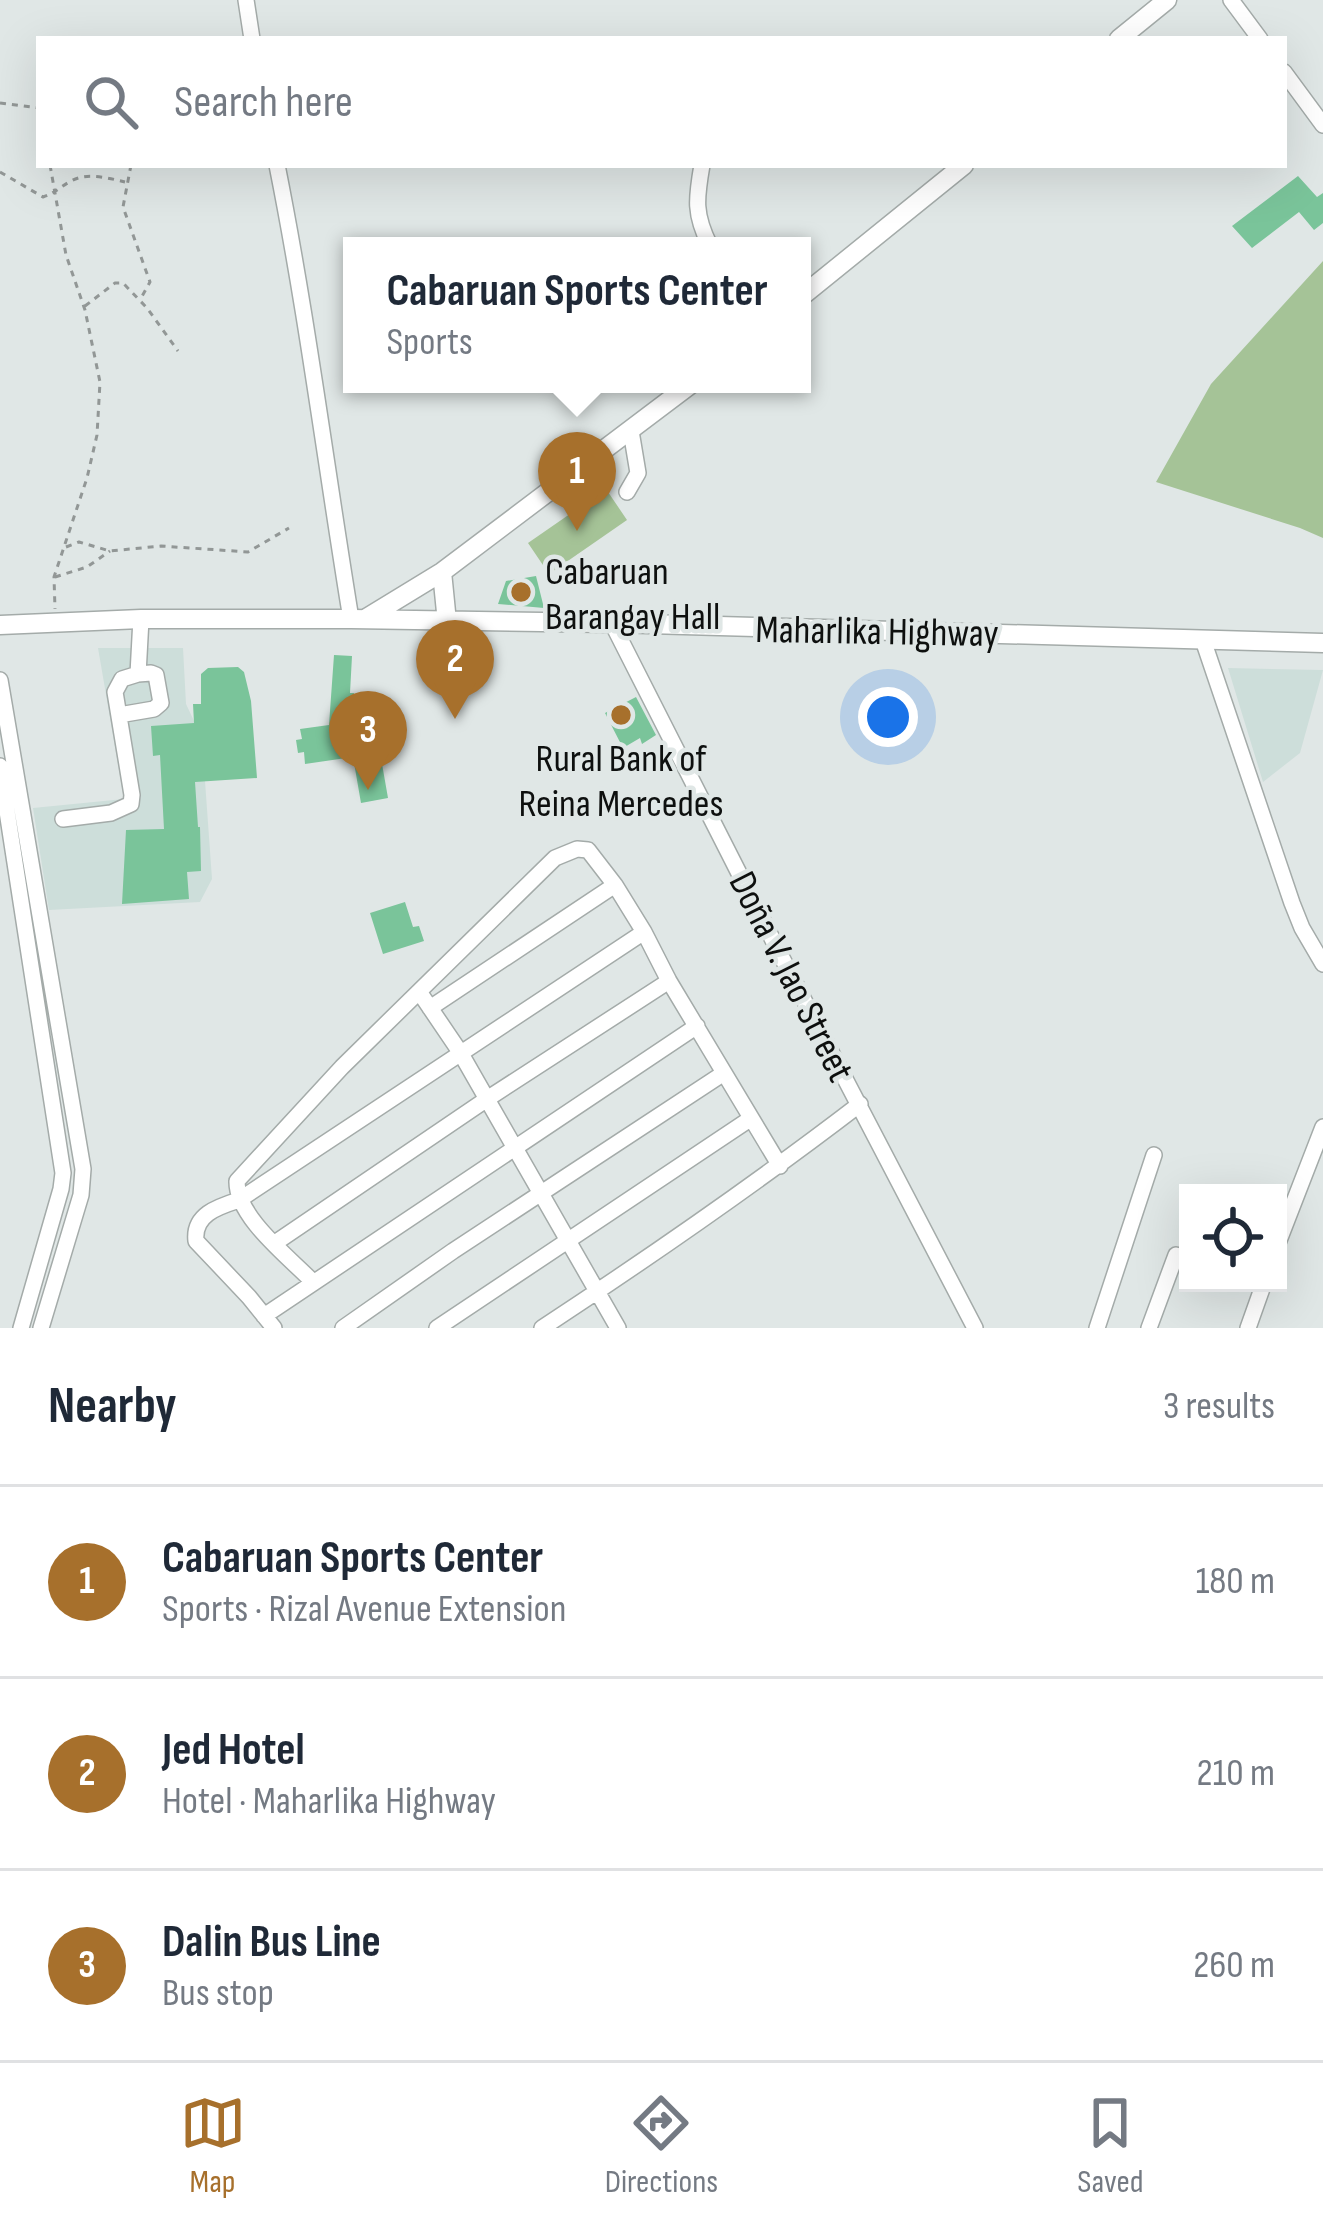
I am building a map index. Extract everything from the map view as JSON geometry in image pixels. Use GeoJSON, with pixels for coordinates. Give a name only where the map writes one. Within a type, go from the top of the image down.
{"type":"FeatureCollection","features":[{"type":"Feature","properties":{"kind":"main road"},"geometry":{"type":"LineString","coordinates":[[1123,36],[1167,0]]}},
{"type":"Feature","properties":{"kind":"main road"},"geometry":{"type":"LineString","coordinates":[[811,289],[960,168]]}},
{"type":"Feature","properties":{"kind":"main road"},"geometry":{"type":"LineString","coordinates":[[358,619],[442,572],[680,393]]}},
{"type":"Feature","properties":{"kind":"main road"},"geometry":{"type":"LineString","coordinates":[[442,572],[447,622]]}},
{"type":"Feature","properties":{"kind":"main road","name":"Maharlika Highway"},"geometry":{"type":"LineString","coordinates":[[0,625],[141,619],[358,619],[1323,643]]}},
{"type":"Feature","properties":{"kind":"street"},"geometry":{"type":"LineString","coordinates":[[246,0],[252,36]]}},
{"type":"Feature","properties":{"kind":"street"},"geometry":{"type":"LineString","coordinates":[[1232,0],[1258,36]]}},
{"type":"Feature","properties":{"kind":"street"},"geometry":{"type":"LineString","coordinates":[[1287,76],[1323,125]]}},
{"type":"Feature","properties":{"kind":"street"},"geometry":{"type":"LineString","coordinates":[[278,168],[326,442],[338,545],[358,619]]}},
{"type":"Feature","properties":{"kind":"street"},"geometry":{"type":"LineString","coordinates":[[701,168],[695,200],[706,237]]}},
{"type":"Feature","properties":{"kind":"street"},"geometry":{"type":"LineString","coordinates":[[627,492],[638,473],[632,431]]}},
{"type":"Feature","properties":{"kind":"street"},"geometry":{"type":"LineString","coordinates":[[138,674],[141,619]]}},
{"type":"Feature","properties":{"kind":"street","name":"Doña V. Jao Street"},"geometry":{"type":"LineString","coordinates":[[612,623],[975,1328]]}},
{"type":"Feature","properties":{"kind":"street"},"geometry":{"type":"LineString","coordinates":[[1203,640],[1292,903],[1323,964]]}},
{"type":"Feature","properties":{"kind":"street"},"geometry":{"type":"LineString","coordinates":[[63,819],[111,813],[131,804],[118,715],[117,685],[138,674],[156,676],[161,703],[154,709],[118,715]]}},
{"type":"Feature","properties":{"kind":"street"},"geometry":{"type":"LineString","coordinates":[[0,680],[83,1169],[81,1195],[41,1328]]}},
{"type":"Feature","properties":{"kind":"street"},"geometry":{"type":"LineString","coordinates":[[0,766],[63,1173],[21,1328]]}},
{"type":"Feature","properties":{"kind":"street"},"geometry":{"type":"LineString","coordinates":[[314,1282],[252,1220],[239,1200],[237,1181],[342,1067],[566,852],[588,850],[615,884],[780,1166]]}},
{"type":"Feature","properties":{"kind":"street"},"geometry":{"type":"LineString","coordinates":[[430,1008],[615,884]]}},
{"type":"Feature","properties":{"kind":"street"},"geometry":{"type":"LineString","coordinates":[[644,932],[239,1200],[213,1209],[194,1234],[201,1247],[269,1322],[314,1282],[697,1026]]}},
{"type":"Feature","properties":{"kind":"street"},"geometry":{"type":"LineString","coordinates":[[275,1243],[669,981]]}},
{"type":"Feature","properties":{"kind":"street"},"geometry":{"type":"LineString","coordinates":[[420,993],[460,1052],[618,1328]]}},
{"type":"Feature","properties":{"kind":"street"},"geometry":{"type":"LineString","coordinates":[[343,1328],[724,1073]]}},
{"type":"Feature","properties":{"kind":"street"},"geometry":{"type":"LineString","coordinates":[[542,1328],[780,1166],[860,1105]]}},
{"type":"Feature","properties":{"kind":"street"},"geometry":{"type":"LineString","coordinates":[[437,1328],[751,1119]]}},
{"type":"Feature","properties":{"kind":"street"},"geometry":{"type":"LineString","coordinates":[[1287,1219],[1323,1127]]}},
{"type":"Feature","properties":{"kind":"street"},"geometry":{"type":"LineString","coordinates":[[1097,1328],[1154,1155]]}},
{"type":"Feature","properties":{"kind":"street"},"geometry":{"type":"LineString","coordinates":[[1149,1328],[1176,1255]]}},
{"type":"Feature","properties":{"kind":"street"},"geometry":{"type":"LineString","coordinates":[[1248,1328],[1261,1292]]}},
{"type":"Feature","properties":{"kind":"path"},"geometry":{"type":"LineString","coordinates":[[0,103],[36,108]]}},
{"type":"Feature","properties":{"kind":"path"},"geometry":{"type":"LineString","coordinates":[[51,168],[66,255],[84,308],[100,382],[97,435],[87,478],[54,577],[55,622]]}},
{"type":"Feature","properties":{"kind":"path"},"geometry":{"type":"LineString","coordinates":[[130,168],[123,207],[150,282],[140,300]]}},
{"type":"Feature","properties":{"kind":"path"},"geometry":{"type":"LineString","coordinates":[[0,172],[43,196],[75,178],[104,177],[126,183]]}},
{"type":"Feature","properties":{"kind":"path"},"geometry":{"type":"LineString","coordinates":[[84,308],[123,283],[178,352]]}},
{"type":"Feature","properties":{"kind":"path"},"geometry":{"type":"LineString","coordinates":[[64,548],[79,542],[110,550],[161,546],[248,552],[289,528]]}},
{"type":"Feature","properties":{"kind":"path"},"geometry":{"type":"LineString","coordinates":[[54,577],[87,567],[110,550]]}},
{"type":"Feature","properties":{"kind":"shaded area"},"geometry":{"type":"Polygon","coordinates":[[[98,648],[183,648],[186,704],[201,725],[212,879],[200,902],[49,910],[33,808],[124,799],[98,648]]]}},
{"type":"Feature","properties":{"kind":"shaded area"},"geometry":{"type":"Polygon","coordinates":[[[1228,668],[1323,670],[1300,753],[1263,782],[1228,668]]]}},
{"type":"Feature","properties":{"kind":"green space"},"geometry":{"type":"Polygon","coordinates":[[[1323,261],[1323,538],[1156,482],[1211,384],[1323,261]]]}},
{"type":"Feature","properties":{"kind":"green space"},"geometry":{"type":"Polygon","coordinates":[[[606,489],[627,520],[549,574],[528,543],[606,489]]]}},
{"type":"Feature","properties":{"kind":"building"},"geometry":{"type":"Polygon","coordinates":[[[1298,176],[1317,197],[1323,193],[1323,223],[1314,230],[1299,212],[1252,248],[1232,226],[1298,176]]]}},
{"type":"Feature","properties":{"kind":"building","name":"Cabaruan Barangay Hall"},"geometry":{"type":"Polygon","coordinates":[[[536,576],[544,608],[498,604],[506,581],[536,576]]]}},
{"type":"Feature","properties":{"kind":"building"},"geometry":{"type":"Polygon","coordinates":[[[334,655],[352,656],[353,707],[367,708],[366,726],[375,724],[388,798],[361,803],[353,757],[305,764],[304,752],[298,753],[300,729],[329,725],[334,655]]]}},
{"type":"Feature","properties":{"kind":"building"},"geometry":{"type":"Polygon","coordinates":[[[238,667],[244,672],[251,701],[257,778],[195,782],[201,871],[187,872],[189,899],[122,904],[126,830],[164,829],[160,755],[153,756],[151,726],[194,723],[193,704],[201,704],[201,674],[208,668],[238,667]]]}},
{"type":"Feature","properties":{"kind":"building"},"geometry":{"type":"Polygon","coordinates":[[[636,697],[656,735],[623,748],[605,713],[636,697]]]}},
{"type":"Feature","properties":{"kind":"building"},"geometry":{"type":"Polygon","coordinates":[[[405,902],[413,927],[419,926],[424,941],[383,954],[370,913],[405,902]]]}},
{"type":"Feature","properties":{"kind":"place","name":"Cabaruan Sports Center"},"geometry":{"type":"Point","coordinates":[577,531]}},
{"type":"Feature","properties":{"kind":"place","name":"Cabaruan Barangay Hall"},"geometry":{"type":"Point","coordinates":[521,592]}},
{"type":"Feature","properties":{"kind":"place","name":"Rural Bank of Reina Mercedes"},"geometry":{"type":"Point","coordinates":[621,715]}},
{"type":"Feature","properties":{"kind":"place","name":"Jed Hotel"},"geometry":{"type":"Point","coordinates":[455,719]}},
{"type":"Feature","properties":{"kind":"place","name":"Dalin Bus Line"},"geometry":{"type":"Point","coordinates":[368,790]}}]}
